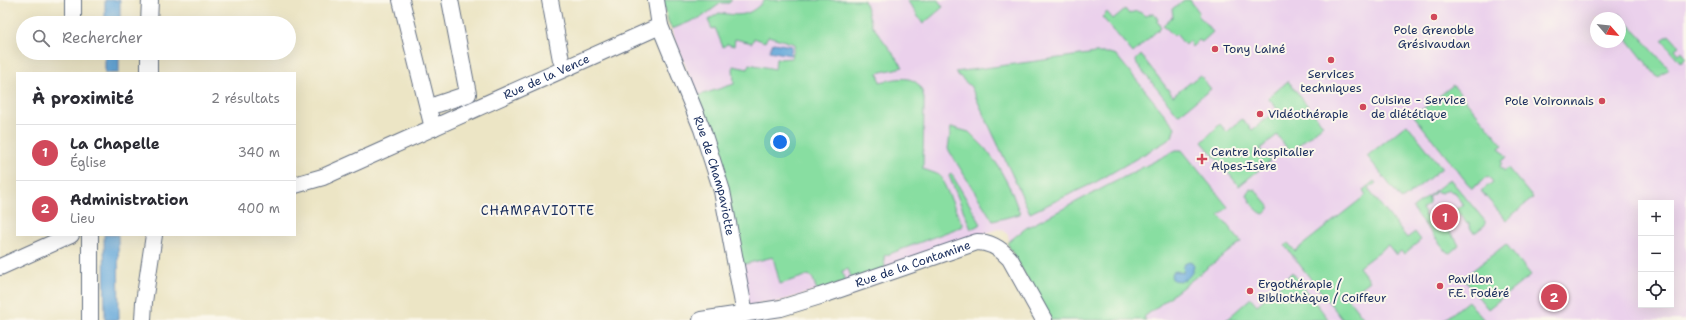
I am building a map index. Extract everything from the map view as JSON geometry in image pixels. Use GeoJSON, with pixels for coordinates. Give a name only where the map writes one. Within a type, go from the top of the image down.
{"type":"FeatureCollection","features":[{"type":"Feature","properties":{"kind":"street"},"geometry":{"type":"LineString","coordinates":[[73,0],[73,16]]}},
{"type":"Feature","properties":{"kind":"street"},"geometry":{"type":"LineString","coordinates":[[150,0],[150,16]]}},
{"type":"Feature","properties":{"kind":"street"},"geometry":{"type":"LineString","coordinates":[[401,0],[433,128]]}},
{"type":"Feature","properties":{"kind":"street"},"geometry":{"type":"LineString","coordinates":[[438,104],[468,94],[451,0]]}},
{"type":"Feature","properties":{"kind":"street"},"geometry":{"type":"LineString","coordinates":[[550,0],[561,60]]}},
{"type":"Feature","properties":{"kind":"street","name":"Rue de Champaviotte"},"geometry":{"type":"LineString","coordinates":[[656,0],[660,26],[702,129],[722,191],[745,314]]}},
{"type":"Feature","properties":{"kind":"street","name":"Rue de la Vence"},"geometry":{"type":"LineString","coordinates":[[296,184],[323,177],[660,26]]}},
{"type":"Feature","properties":{"kind":"street"},"geometry":{"type":"LineString","coordinates":[[149,60],[149,72]]}},
{"type":"Feature","properties":{"kind":"street"},"geometry":{"type":"LineString","coordinates":[[0,267],[69,236]]}},
{"type":"Feature","properties":{"kind":"street"},"geometry":{"type":"LineString","coordinates":[[90,236],[90,320]]}},
{"type":"Feature","properties":{"kind":"street"},"geometry":{"type":"LineString","coordinates":[[143,320],[144,302],[154,236]]}},
{"type":"Feature","properties":{"kind":"street","name":"Rue de la Contamine"},"geometry":{"type":"LineString","coordinates":[[745,314],[781,308],[977,242],[985,242],[1003,251],[1010,259],[1044,320]]}},
{"type":"Feature","properties":{"kind":"street"},"geometry":{"type":"LineString","coordinates":[[701,320],[745,314]]}},
{"type":"Feature","properties":{"kind":"shaded area","name":"Centre hospitalier Alpes-Isère"},"geometry":{"type":"Polygon","coordinates":[[[663,0],[1686,0],[1686,320],[1051,320],[1007,243],[1009,240],[1008,235],[1003,230],[998,229],[845,282],[774,303],[762,302],[749,306],[712,134],[668,21],[663,0]]]}},
{"type":"Feature","properties":{"kind":"green space"},"geometry":{"type":"Polygon","coordinates":[[[663,0],[732,0],[729,3],[721,3],[702,17],[672,29],[668,21],[663,0]]]}},
{"type":"Feature","properties":{"kind":"green space"},"geometry":{"type":"Polygon","coordinates":[[[765,0],[864,0],[872,25],[903,67],[878,73],[880,82],[894,79],[908,79],[918,84],[922,90],[924,99],[923,169],[940,175],[963,226],[884,256],[885,268],[852,279],[848,269],[842,271],[845,282],[817,291],[813,279],[809,275],[780,284],[773,257],[737,266],[712,134],[697,96],[734,84],[733,66],[748,69],[749,64],[775,69],[776,59],[792,58],[795,44],[768,36],[765,42],[754,38],[752,43],[735,39],[734,46],[727,44],[723,47],[715,28],[712,29],[708,20],[719,13],[734,15],[744,14],[754,10],[765,0]]]}},
{"type":"Feature","properties":{"kind":"green space"},"geometry":{"type":"Polygon","coordinates":[[[907,0],[938,0],[943,7],[923,24],[907,0]]]}},
{"type":"Feature","properties":{"kind":"green space"},"geometry":{"type":"Polygon","coordinates":[[[1184,0],[1190,0],[1199,12],[1198,15],[1213,32],[1202,42],[1199,40],[1192,47],[1189,41],[1185,45],[1176,34],[1174,36],[1163,25],[1173,16],[1172,9],[1184,0]]]}},
{"type":"Feature","properties":{"kind":"green space"},"geometry":{"type":"Polygon","coordinates":[[[1125,9],[1129,14],[1137,12],[1145,16],[1153,13],[1158,19],[1157,21],[1161,27],[1133,53],[1102,17],[1107,12],[1113,19],[1125,9]]]}},
{"type":"Feature","properties":{"kind":"green space"},"geometry":{"type":"Polygon","coordinates":[[[1626,21],[1669,69],[1658,78],[1626,38],[1626,21]]]}},
{"type":"Feature","properties":{"kind":"green space"},"geometry":{"type":"Polygon","coordinates":[[[1669,35],[1679,46],[1675,49],[1679,54],[1682,51],[1686,58],[1681,63],[1662,40],[1669,35]]]}},
{"type":"Feature","properties":{"kind":"green space"},"geometry":{"type":"Polygon","coordinates":[[[1096,53],[1109,53],[1116,55],[1175,127],[1172,137],[1096,182],[1030,213],[971,87],[955,72],[1096,53]]]}},
{"type":"Feature","properties":{"kind":"green space"},"geometry":{"type":"Polygon","coordinates":[[[1141,55],[1173,96],[1200,75],[1211,89],[1178,115],[1137,64],[1136,60],[1141,55]]]}},
{"type":"Feature","properties":{"kind":"green space"},"geometry":{"type":"Polygon","coordinates":[[[1288,81],[1323,125],[1290,152],[1277,135],[1260,149],[1270,161],[1239,186],[1202,142],[1220,124],[1227,132],[1242,119],[1252,130],[1278,110],[1268,98],[1288,81]]]}},
{"type":"Feature","properties":{"kind":"green space"},"geometry":{"type":"Polygon","coordinates":[[[1453,85],[1503,145],[1499,148],[1507,157],[1501,161],[1502,163],[1500,166],[1504,171],[1508,168],[1533,198],[1506,220],[1481,191],[1493,182],[1488,176],[1472,189],[1414,116],[1453,85]]]}},
{"type":"Feature","properties":{"kind":"green space"},"geometry":{"type":"Polygon","coordinates":[[[1407,124],[1442,168],[1402,200],[1367,156],[1407,124]]]}},
{"type":"Feature","properties":{"kind":"green space"},"geometry":{"type":"Polygon","coordinates":[[[951,127],[969,132],[984,147],[997,164],[1011,190],[1020,214],[993,221],[948,149],[951,127]]]}},
{"type":"Feature","properties":{"kind":"green space"},"geometry":{"type":"Polygon","coordinates":[[[1176,150],[1182,150],[1228,207],[1219,215],[1241,242],[1144,317],[1146,320],[1051,320],[1007,243],[1026,228],[1176,150]]]}},
{"type":"Feature","properties":{"kind":"green space"},"geometry":{"type":"Polygon","coordinates":[[[951,173],[981,224],[971,229],[949,176],[951,173]]]}},
{"type":"Feature","properties":{"kind":"green space"},"geometry":{"type":"Polygon","coordinates":[[[1450,179],[1485,221],[1485,225],[1476,232],[1473,232],[1469,226],[1469,223],[1467,224],[1463,216],[1462,217],[1456,210],[1464,204],[1462,204],[1455,192],[1448,189],[1442,193],[1435,191],[1450,179]]]}},
{"type":"Feature","properties":{"kind":"green space"},"geometry":{"type":"Polygon","coordinates":[[[1374,181],[1376,183],[1368,189],[1407,238],[1415,232],[1421,240],[1404,254],[1401,251],[1396,255],[1388,245],[1359,267],[1370,281],[1348,298],[1365,320],[1343,320],[1285,246],[1288,243],[1295,251],[1366,195],[1363,190],[1374,181]]]}},
{"type":"Feature","properties":{"kind":"green space"},"geometry":{"type":"Polygon","coordinates":[[[1250,189],[1255,190],[1269,206],[1269,209],[1264,214],[1256,209],[1248,197],[1247,195],[1250,189]]]}},
{"type":"Feature","properties":{"kind":"green space"},"geometry":{"type":"Polygon","coordinates":[[[1434,191],[1435,193],[1428,197],[1429,204],[1422,209],[1425,213],[1424,216],[1426,216],[1434,228],[1442,222],[1453,236],[1452,237],[1454,237],[1459,245],[1450,253],[1447,252],[1416,214],[1413,208],[1434,191]]]}},
{"type":"Feature","properties":{"kind":"green space"},"geometry":{"type":"Polygon","coordinates":[[[1506,244],[1531,275],[1488,309],[1463,278],[1506,244]]]}},
{"type":"Feature","properties":{"kind":"green space"},"geometry":{"type":"Polygon","coordinates":[[[1292,272],[1329,320],[1226,320],[1251,298],[1257,305],[1280,286],[1292,272]]]}},
{"type":"Feature","properties":{"kind":"green space"},"geometry":{"type":"Polygon","coordinates":[[[1468,301],[1484,320],[1444,320],[1468,301]]]}},
{"type":"Feature","properties":{"kind":"water"},"geometry":{"type":"Polygon","coordinates":[[[105,0],[120,0],[120,16],[105,16],[105,0]]]}},
{"type":"Feature","properties":{"kind":"water"},"geometry":{"type":"Polygon","coordinates":[[[773,43],[792,46],[790,55],[769,51],[773,43]]]}},
{"type":"Feature","properties":{"kind":"water"},"geometry":{"type":"Polygon","coordinates":[[[105,60],[119,60],[119,72],[105,72],[105,60]]]}},
{"type":"Feature","properties":{"kind":"water"},"geometry":{"type":"Polygon","coordinates":[[[104,236],[118,236],[119,320],[105,320],[104,236]]]}},
{"type":"Feature","properties":{"kind":"water"},"geometry":{"type":"Polygon","coordinates":[[[1190,261],[1194,266],[1189,276],[1181,281],[1173,280],[1171,276],[1173,272],[1176,271],[1183,273],[1184,265],[1186,262],[1190,261]]]}},
{"type":"Feature","properties":{"kind":"place","name":"Pole Grenoble Grésivaudan"},"geometry":{"type":"Point","coordinates":[1434,17]}},
{"type":"Feature","properties":{"kind":"place","name":"Tony Lainé"},"geometry":{"type":"Point","coordinates":[1215,49]}},
{"type":"Feature","properties":{"kind":"place","name":"Services techniques"},"geometry":{"type":"Point","coordinates":[1331,60]}},
{"type":"Feature","properties":{"kind":"place","name":"Pole Voironnais"},"geometry":{"type":"Point","coordinates":[1602,101]}},
{"type":"Feature","properties":{"kind":"place","name":"Cuisine - Service de diététique"},"geometry":{"type":"Point","coordinates":[1363,107]}},
{"type":"Feature","properties":{"kind":"place","name":"Vidéothérapie"},"geometry":{"type":"Point","coordinates":[1260,114]}},
{"type":"Feature","properties":{"kind":"place","name":"Centre hospitalier Alpes-Isère"},"geometry":{"type":"Point","coordinates":[1202,159]}},
{"type":"Feature","properties":{"kind":"place","name":"La Chapelle"},"geometry":{"type":"Point","coordinates":[1445,217]}},
{"type":"Feature","properties":{"kind":"place","name":"Pavillon F.E. Fodéré"},"geometry":{"type":"Point","coordinates":[1440,286]}},
{"type":"Feature","properties":{"kind":"place","name":"Ergothérapie / Bibliothèque / Coiffeur"},"geometry":{"type":"Point","coordinates":[1250,291]}},
{"type":"Feature","properties":{"kind":"place","name":"Administration"},"geometry":{"type":"Point","coordinates":[1554,297]}},
{"type":"Feature","properties":{"kind":"district","name":"CHAMPAVIOTTE"},"geometry":{"type":"Point","coordinates":[538,210]}}]}
